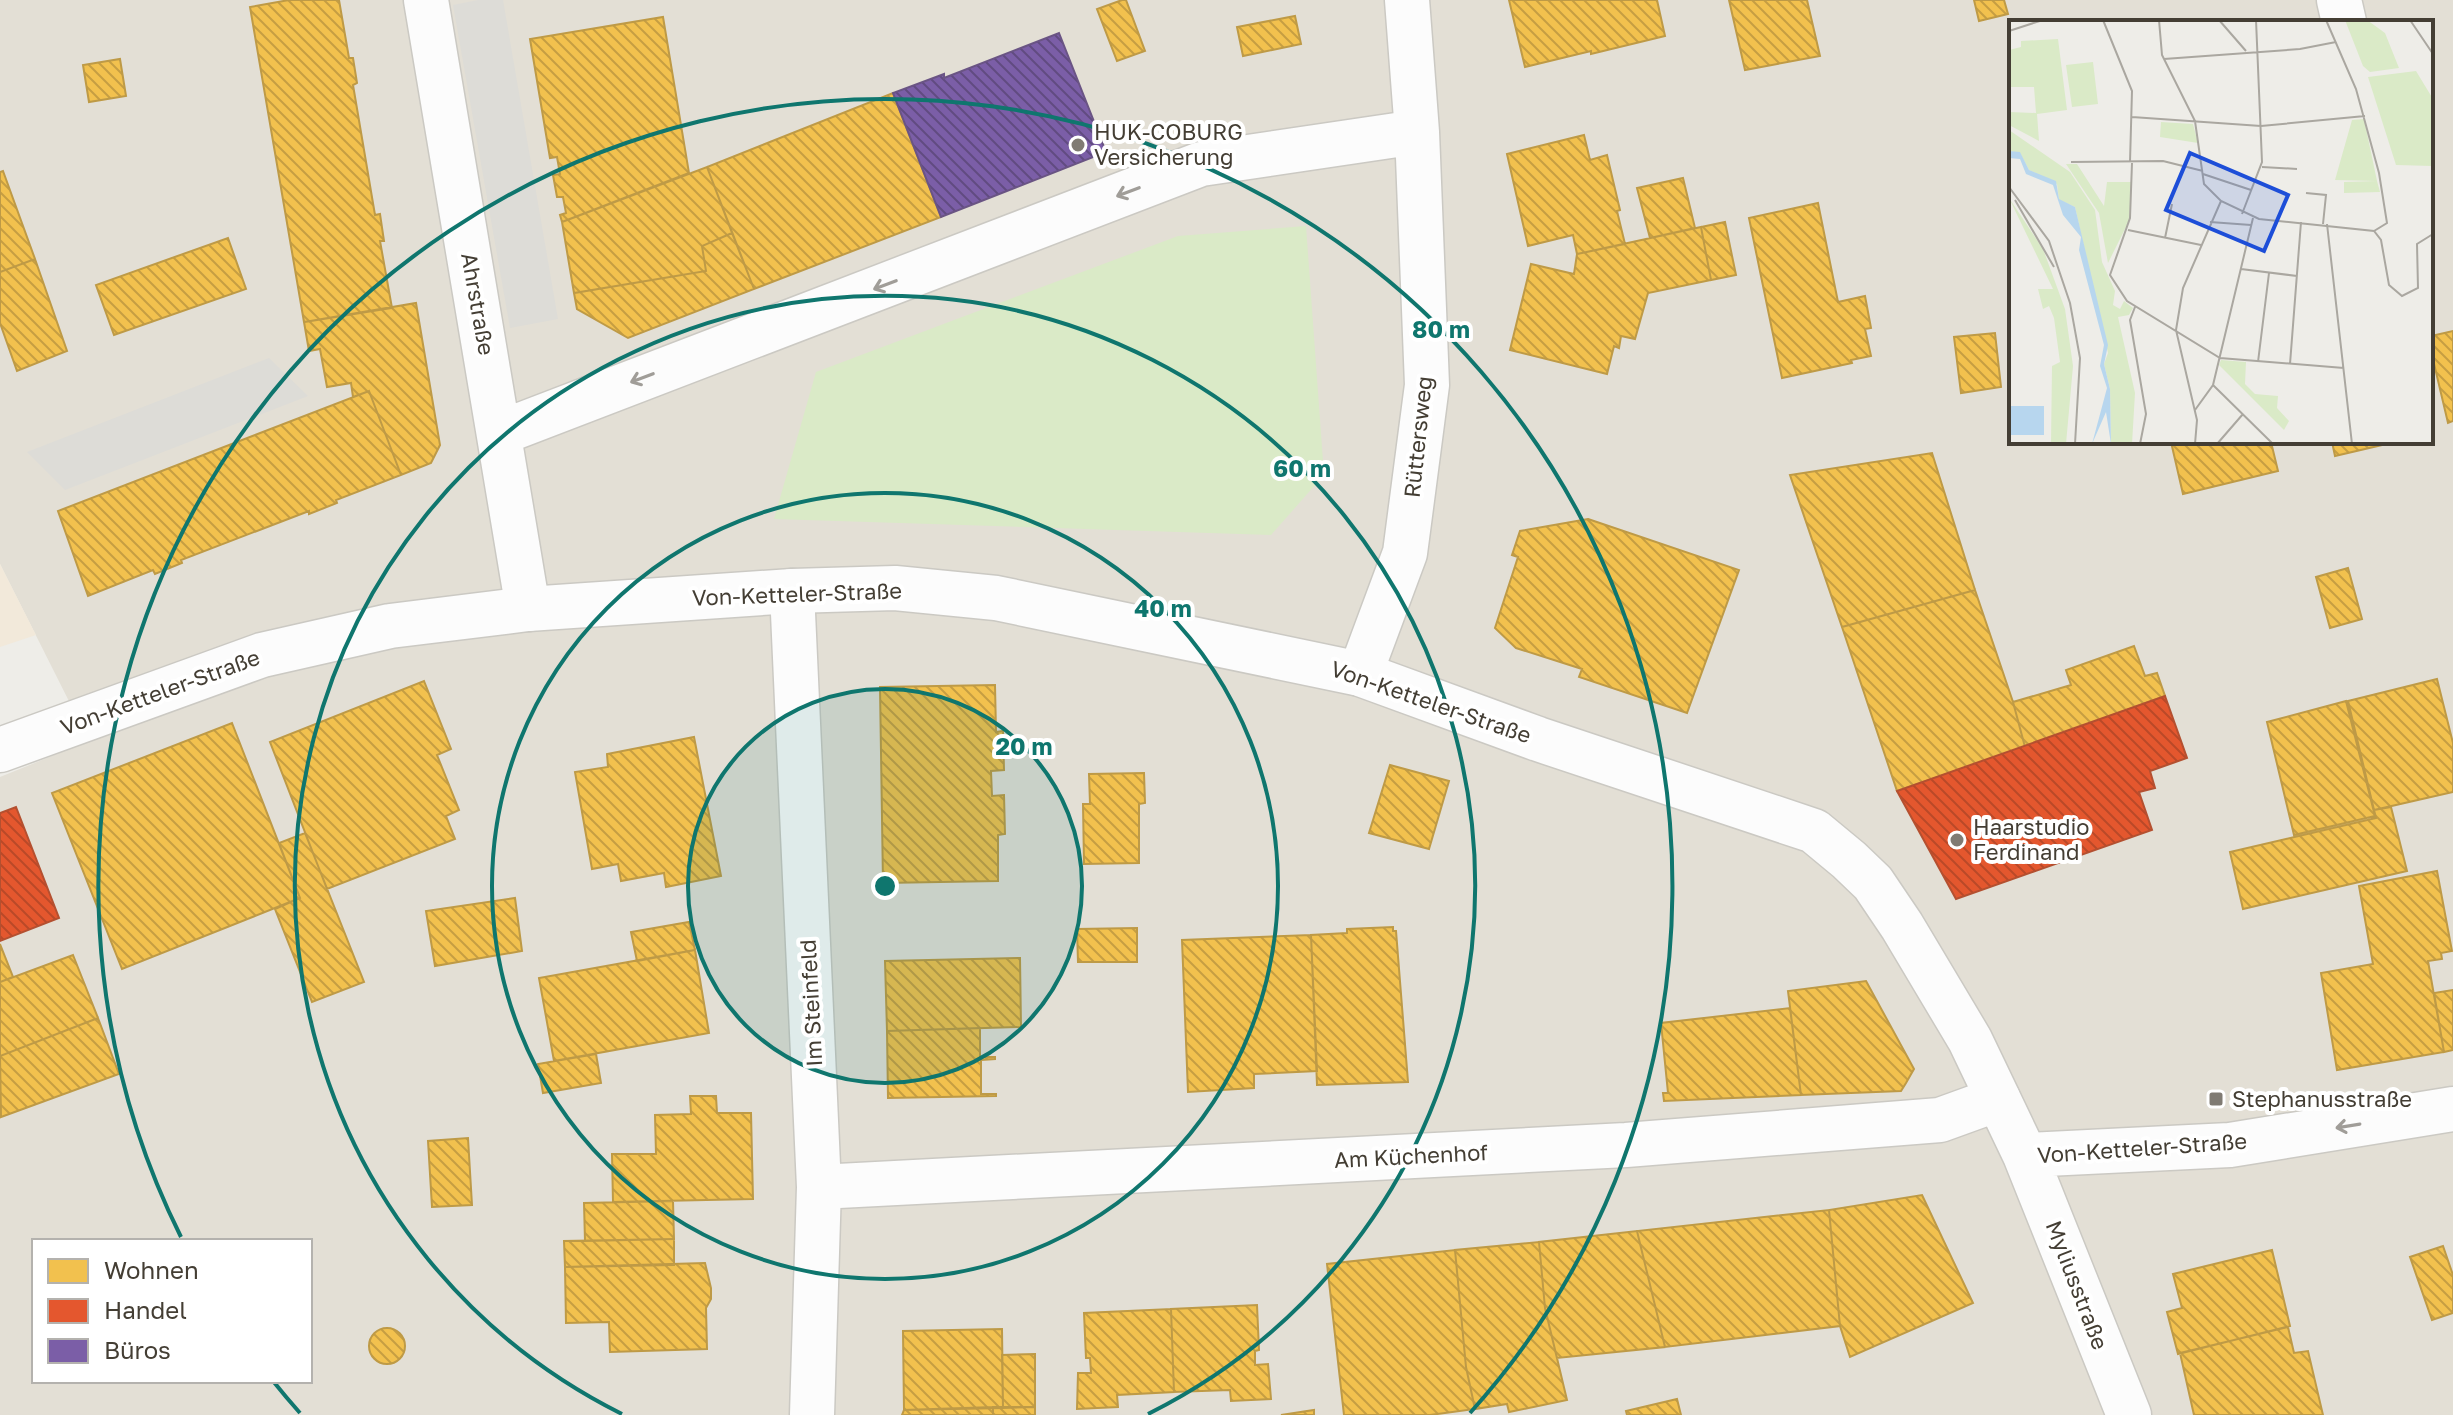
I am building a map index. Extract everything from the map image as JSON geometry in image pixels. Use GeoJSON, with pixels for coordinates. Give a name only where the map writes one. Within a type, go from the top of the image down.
{"type":"FeatureCollection","features":[{"type":"Feature","properties":{"kind":"street","name":"Ahrstraße"},"geometry":{"type":"LineString","coordinates":[[426,0],[528,609]]}},
{"type":"Feature","properties":{"kind":"street","name":"Rüttersweg"},"geometry":{"type":"LineString","coordinates":[[1360,674],[1405,553],[1427,385],[1417,132],[1407,0]]}},
{"type":"Feature","properties":{"kind":"street"},"geometry":{"type":"LineString","coordinates":[[2339,0],[2344,20]]}},
{"type":"Feature","properties":{"kind":"street"},"geometry":{"type":"LineString","coordinates":[[500,433],[1201,164],[1417,132]]}},
{"type":"Feature","properties":{"kind":"street","name":"Von-Ketteler-Straße"},"geometry":{"type":"LineString","coordinates":[[0,750],[262,655],[390,626],[528,609],[792,591],[895,588],[996,598],[1360,674],[1538,739],[1814,831],[1873,883],[1907,934],[1970,1040],[2025,1155],[2230,1145],[2453,1109]]}},
{"type":"Feature","properties":{"kind":"street","name":"Im Steinfeld"},"geometry":{"type":"LineString","coordinates":[[792,591],[819,1187],[812,1415]]}},
{"type":"Feature","properties":{"kind":"street","name":"Am Küchenhof"},"geometry":{"type":"LineString","coordinates":[[819,1187],[1626,1145],[1940,1120],[1998,1099]]}},
{"type":"Feature","properties":{"kind":"street","name":"Myliusstraße"},"geometry":{"type":"LineString","coordinates":[[2025,1155],[2129,1415]]}},
{"type":"Feature","properties":{"kind":"shaded area"},"geometry":{"type":"Polygon","coordinates":[[[0,0],[2453,0],[2453,1415],[0,1415],[0,777],[89,741],[0,564],[0,0]]]}},
{"type":"Feature","properties":{"kind":"shaded area"},"geometry":{"type":"Polygon","coordinates":[[[478,0],[503,0],[558,319],[510,328],[453,5],[478,0]]]}},
{"type":"Feature","properties":{"kind":"shaded area"},"geometry":{"type":"Polygon","coordinates":[[[269,358],[308,396],[65,490],[27,452],[269,358]]]}},
{"type":"Feature","properties":{"kind":"shaded area"},"geometry":{"type":"Polygon","coordinates":[[[0,564],[36,635],[0,647],[0,564]]]}},
{"type":"Feature","properties":{"kind":"green space"},"geometry":{"type":"Polygon","coordinates":[[[1306,226],[1324,475],[1271,535],[774,519],[816,372],[1178,236],[1306,226]]]}},
{"type":"Feature","properties":{"kind":"building: Wohnen"},"geometry":{"type":"Polygon","coordinates":[[[289,0],[339,0],[349,58],[353,58],[357,83],[353,85],[375,215],[380,214],[384,241],[380,241],[392,308],[304,322],[250,7],[289,0]]]}},
{"type":"Feature","properties":{"kind":"building: Wohnen"},"geometry":{"type":"Polygon","coordinates":[[[1126,0],[1145,51],[1117,61],[1097,9],[1126,0]]]}},
{"type":"Feature","properties":{"kind":"building: Wohnen"},"geometry":{"type":"Polygon","coordinates":[[[1509,0],[1657,0],[1665,36],[1525,67],[1509,0]]]}},
{"type":"Feature","properties":{"kind":"building: Wohnen"},"geometry":{"type":"Polygon","coordinates":[[[1729,0],[1807,0],[1820,56],[1745,70],[1729,0]]]}},
{"type":"Feature","properties":{"kind":"building: Wohnen"},"geometry":{"type":"Polygon","coordinates":[[[1974,0],[2004,0],[2008,14],[1979,21],[1974,0]]]}},
{"type":"Feature","properties":{"kind":"building: Wohnen"},"geometry":{"type":"Polygon","coordinates":[[[1295,16],[1301,44],[1243,56],[1237,27],[1295,16]]]}},
{"type":"Feature","properties":{"kind":"building: Wohnen"},"geometry":{"type":"Polygon","coordinates":[[[663,17],[689,173],[562,222],[560,215],[566,213],[563,197],[557,197],[553,175],[560,174],[557,157],[550,158],[530,39],[663,17]]]}},
{"type":"Feature","properties":{"kind":"building: Wohnen"},"geometry":{"type":"Polygon","coordinates":[[[120,59],[126,96],[89,102],[83,65],[120,59]]]}},
{"type":"Feature","properties":{"kind":"building: Wohnen"},"geometry":{"type":"Polygon","coordinates":[[[893,93],[941,217],[754,289],[707,167],[893,93]]]}},
{"type":"Feature","properties":{"kind":"building: Wohnen"},"geometry":{"type":"Polygon","coordinates":[[[1584,135],[1590,160],[1607,155],[1625,244],[1577,254],[1573,235],[1528,246],[1507,154],[1584,135]]]}},
{"type":"Feature","properties":{"kind":"building: Wohnen"},"geometry":{"type":"Polygon","coordinates":[[[707,167],[732,233],[702,246],[706,271],[574,293],[562,222],[707,167]]]}},
{"type":"Feature","properties":{"kind":"building: Wohnen"},"geometry":{"type":"Polygon","coordinates":[[[3,171],[35,259],[0,272],[0,172],[3,171]]]}},
{"type":"Feature","properties":{"kind":"building: Wohnen"},"geometry":{"type":"Polygon","coordinates":[[[1683,178],[1695,228],[1650,238],[1637,188],[1683,178]]]}},
{"type":"Feature","properties":{"kind":"building: Wohnen"},"geometry":{"type":"Polygon","coordinates":[[[1818,203],[1838,302],[1865,296],[1871,328],[1865,329],[1871,356],[1782,378],[1749,218],[1818,203]]]}},
{"type":"Feature","properties":{"kind":"building: Wohnen"},"geometry":{"type":"Polygon","coordinates":[[[1725,222],[1736,275],[1711,280],[1701,227],[1725,222]]]}},
{"type":"Feature","properties":{"kind":"building: Wohnen"},"geometry":{"type":"Polygon","coordinates":[[[1701,227],[1711,280],[1648,293],[1635,339],[1621,336],[1619,348],[1614,346],[1607,374],[1510,350],[1531,264],[1574,274],[1577,254],[1701,227]]]}},
{"type":"Feature","properties":{"kind":"building: Wohnen"},"geometry":{"type":"Polygon","coordinates":[[[732,233],[754,289],[628,338],[577,309],[574,293],[706,271],[702,246],[732,233]]]}},
{"type":"Feature","properties":{"kind":"building: Wohnen"},"geometry":{"type":"Polygon","coordinates":[[[228,238],[246,289],[114,335],[96,285],[228,238]]]}},
{"type":"Feature","properties":{"kind":"building: Wohnen"},"geometry":{"type":"Polygon","coordinates":[[[35,259],[67,351],[17,371],[0,323],[0,272],[35,259]]]}},
{"type":"Feature","properties":{"kind":"building: Wohnen"},"geometry":{"type":"Polygon","coordinates":[[[416,303],[440,445],[431,463],[401,475],[369,391],[353,397],[351,383],[327,387],[320,349],[309,351],[304,322],[416,303]]]}},
{"type":"Feature","properties":{"kind":"building: Wohnen"},"geometry":{"type":"Polygon","coordinates":[[[2453,331],[2453,421],[2448,423],[2433,359],[2433,336],[2453,331]]]}},
{"type":"Feature","properties":{"kind":"building: Wohnen"},"geometry":{"type":"Polygon","coordinates":[[[1995,333],[2001,387],[1961,393],[1954,337],[1995,333]]]}},
{"type":"Feature","properties":{"kind":"building: Wohnen"},"geometry":{"type":"Polygon","coordinates":[[[369,391],[401,475],[309,514],[309,511],[181,560],[182,563],[155,574],[153,570],[88,596],[58,511],[369,391]]]}},
{"type":"Feature","properties":{"kind":"building: Wohnen"},"geometry":{"type":"Polygon","coordinates":[[[2171,444],[2271,444],[2278,471],[2183,494],[2171,444]]]}},
{"type":"Feature","properties":{"kind":"building: Wohnen"},"geometry":{"type":"Polygon","coordinates":[[[2332,444],[2386,444],[2335,456],[2332,444]]]}},
{"type":"Feature","properties":{"kind":"building: Wohnen"},"geometry":{"type":"Polygon","coordinates":[[[1932,453],[1975,590],[1842,627],[1790,475],[1932,453]]]}},
{"type":"Feature","properties":{"kind":"building: Wohnen"},"geometry":{"type":"Polygon","coordinates":[[[1588,519],[1739,570],[1687,713],[1579,677],[1582,669],[1516,648],[1495,628],[1518,557],[1512,555],[1520,531],[1588,519]]]}},
{"type":"Feature","properties":{"kind":"building: Wohnen"},"geometry":{"type":"Polygon","coordinates":[[[2348,568],[2362,619],[2330,628],[2316,577],[2348,568]]]}},
{"type":"Feature","properties":{"kind":"building: Wohnen"},"geometry":{"type":"Polygon","coordinates":[[[1975,590],[2025,747],[1897,791],[1842,627],[1975,590]]]}},
{"type":"Feature","properties":{"kind":"building: Wohnen"},"geometry":{"type":"Polygon","coordinates":[[[2134,646],[2145,676],[2157,673],[2165,696],[2025,747],[2013,702],[2071,685],[2066,670],[2134,646]]]}},
{"type":"Feature","properties":{"kind":"building: Wohnen"},"geometry":{"type":"Polygon","coordinates":[[[2437,679],[2453,743],[2453,792],[2374,810],[2348,701],[2437,679]]]}},
{"type":"Feature","properties":{"kind":"building: Wohnen"},"geometry":{"type":"Polygon","coordinates":[[[424,681],[451,749],[437,755],[459,810],[446,816],[455,839],[327,889],[270,742],[424,681]]]}},
{"type":"Feature","properties":{"kind":"building: Wohnen"},"geometry":{"type":"Polygon","coordinates":[[[995,685],[996,732],[1003,731],[1004,770],[991,771],[992,796],[1004,795],[1005,834],[998,835],[998,881],[883,883],[880,687],[995,685]]]}},
{"type":"Feature","properties":{"kind":"building: Wohnen"},"geometry":{"type":"Polygon","coordinates":[[[2346,701],[2375,816],[2294,835],[2267,722],[2346,701]]]}},
{"type":"Feature","properties":{"kind":"building: Wohnen"},"geometry":{"type":"Polygon","coordinates":[[[232,723],[300,898],[122,969],[52,793],[232,723]]]}},
{"type":"Feature","properties":{"kind":"building: Wohnen"},"geometry":{"type":"Polygon","coordinates":[[[694,737],[721,876],[666,887],[664,873],[621,881],[618,864],[592,869],[575,772],[608,767],[607,754],[694,737]]]}},
{"type":"Feature","properties":{"kind":"building: Wohnen"},"geometry":{"type":"Polygon","coordinates":[[[1390,765],[1449,781],[1429,849],[1369,833],[1390,765]]]}},
{"type":"Feature","properties":{"kind":"building: Wohnen"},"geometry":{"type":"Polygon","coordinates":[[[1144,773],[1145,803],[1139,804],[1139,863],[1084,864],[1083,804],[1090,804],[1089,774],[1144,773]]]}},
{"type":"Feature","properties":{"kind":"building: Wohnen"},"geometry":{"type":"Polygon","coordinates":[[[2391,807],[2407,871],[2243,909],[2230,852],[2376,818],[2374,810],[2391,807]]]}},
{"type":"Feature","properties":{"kind":"building: Wohnen"},"geometry":{"type":"Polygon","coordinates":[[[305,833],[364,982],[312,1002],[275,909],[300,898],[279,843],[305,833]]]}},
{"type":"Feature","properties":{"kind":"building: Wohnen"},"geometry":{"type":"Polygon","coordinates":[[[2437,871],[2452,951],[2441,953],[2442,959],[2428,961],[2444,1052],[2337,1070],[2321,973],[2373,964],[2359,886],[2437,871]]]}},
{"type":"Feature","properties":{"kind":"building: Wohnen"},"geometry":{"type":"Polygon","coordinates":[[[515,898],[522,951],[435,966],[426,911],[515,898]]]}},
{"type":"Feature","properties":{"kind":"building: Wohnen"},"geometry":{"type":"Polygon","coordinates":[[[689,922],[695,950],[637,961],[631,932],[689,922]]]}},
{"type":"Feature","properties":{"kind":"building: Wohnen"},"geometry":{"type":"Polygon","coordinates":[[[1393,927],[1396,931],[1408,1082],[1317,1085],[1311,935],[1347,933],[1347,929],[1393,927]]]}},
{"type":"Feature","properties":{"kind":"building: Wohnen"},"geometry":{"type":"Polygon","coordinates":[[[1137,928],[1137,962],[1078,962],[1077,929],[1137,928]]]}},
{"type":"Feature","properties":{"kind":"building: Wohnen"},"geometry":{"type":"Polygon","coordinates":[[[1311,935],[1317,1071],[1254,1074],[1254,1088],[1188,1092],[1182,940],[1311,935]]]}},
{"type":"Feature","properties":{"kind":"building: Wohnen"},"geometry":{"type":"Polygon","coordinates":[[[0,944],[13,977],[0,982],[0,944]]]}},
{"type":"Feature","properties":{"kind":"building: Wohnen"},"geometry":{"type":"Polygon","coordinates":[[[695,950],[709,1033],[554,1061],[539,978],[695,950]]]}},
{"type":"Feature","properties":{"kind":"building: Wohnen"},"geometry":{"type":"Polygon","coordinates":[[[73,955],[98,1018],[0,1056],[0,982],[73,955]]]}},
{"type":"Feature","properties":{"kind":"building: Wohnen"},"geometry":{"type":"Polygon","coordinates":[[[1020,958],[1021,1027],[887,1031],[885,961],[1020,958]]]}},
{"type":"Feature","properties":{"kind":"building: Wohnen"},"geometry":{"type":"Polygon","coordinates":[[[1866,981],[1914,1069],[1901,1091],[1801,1095],[1788,991],[1866,981]]]}},
{"type":"Feature","properties":{"kind":"building: Wohnen"},"geometry":{"type":"Polygon","coordinates":[[[2453,990],[2453,1050],[2444,1052],[2434,993],[2453,990]]]}},
{"type":"Feature","properties":{"kind":"building: Wohnen"},"geometry":{"type":"Polygon","coordinates":[[[1790,1008],[1801,1095],[1664,1101],[1663,1093],[1668,1093],[1661,1023],[1790,1008]]]}},
{"type":"Feature","properties":{"kind":"building: Wohnen"},"geometry":{"type":"Polygon","coordinates":[[[98,1018],[119,1074],[1,1117],[0,1056],[98,1018]]]}},
{"type":"Feature","properties":{"kind":"building: Wohnen"},"geometry":{"type":"Polygon","coordinates":[[[980,1028],[980,1057],[995,1057],[981,1060],[981,1094],[996,1096],[888,1098],[887,1031],[980,1028]]]}},
{"type":"Feature","properties":{"kind":"building: Wohnen"},"geometry":{"type":"Polygon","coordinates":[[[596,1054],[601,1083],[543,1093],[538,1064],[596,1054]]]}},
{"type":"Feature","properties":{"kind":"building: Wohnen"},"geometry":{"type":"Polygon","coordinates":[[[690,1096],[716,1096],[717,1113],[751,1113],[753,1199],[613,1202],[612,1154],[656,1154],[655,1115],[691,1114],[690,1096]]]}},
{"type":"Feature","properties":{"kind":"building: Wohnen"},"geometry":{"type":"Polygon","coordinates":[[[468,1138],[472,1205],[432,1207],[428,1141],[468,1138]]]}},
{"type":"Feature","properties":{"kind":"building: Wohnen"},"geometry":{"type":"Polygon","coordinates":[[[1922,1195],[1973,1303],[1850,1357],[1840,1326],[1829,1210],[1922,1195]]]}},
{"type":"Feature","properties":{"kind":"building: Wohnen"},"geometry":{"type":"Polygon","coordinates":[[[673,1201],[674,1239],[585,1241],[584,1203],[673,1201]]]}},
{"type":"Feature","properties":{"kind":"building: Wohnen"},"geometry":{"type":"Polygon","coordinates":[[[1829,1210],[1840,1326],[1665,1347],[1637,1231],[1829,1210]]]}},
{"type":"Feature","properties":{"kind":"building: Wohnen"},"geometry":{"type":"Polygon","coordinates":[[[1637,1231],[1665,1347],[1557,1358],[1545,1308],[1539,1242],[1637,1231]]]}},
{"type":"Feature","properties":{"kind":"building: Wohnen"},"geometry":{"type":"Polygon","coordinates":[[[674,1239],[674,1265],[565,1267],[564,1241],[674,1239]]]}},
{"type":"Feature","properties":{"kind":"building: Wohnen"},"geometry":{"type":"Polygon","coordinates":[[[1539,1242],[1545,1308],[1567,1400],[1509,1412],[1507,1404],[1475,1409],[1466,1367],[1455,1250],[1539,1242]]]}},
{"type":"Feature","properties":{"kind":"building: Wohnen"},"geometry":{"type":"Polygon","coordinates":[[[2443,1246],[2453,1275],[2453,1313],[2432,1320],[2410,1257],[2443,1246]]]}},
{"type":"Feature","properties":{"kind":"building: Wohnen"},"geometry":{"type":"Polygon","coordinates":[[[1455,1250],[1466,1367],[1475,1409],[1430,1415],[1344,1415],[1327,1264],[1455,1250]]]}},
{"type":"Feature","properties":{"kind":"building: Wohnen"},"geometry":{"type":"Polygon","coordinates":[[[2272,1250],[2290,1326],[2178,1354],[2167,1312],[2182,1308],[2173,1274],[2272,1250]]]}},
{"type":"Feature","properties":{"kind":"building: Wohnen"},"geometry":{"type":"Polygon","coordinates":[[[705,1263],[711,1288],[711,1299],[706,1308],[707,1349],[610,1352],[609,1322],[566,1323],[565,1267],[705,1263]]]}},
{"type":"Feature","properties":{"kind":"building: Wohnen"},"geometry":{"type":"Polygon","coordinates":[[[1257,1305],[1259,1350],[1255,1351],[1255,1365],[1268,1364],[1271,1399],[1231,1401],[1230,1390],[1174,1392],[1171,1309],[1257,1305]]]}},
{"type":"Feature","properties":{"kind":"building: Wohnen"},"geometry":{"type":"Polygon","coordinates":[[[1171,1309],[1174,1392],[1117,1395],[1118,1407],[1077,1409],[1078,1373],[1091,1373],[1090,1358],[1086,1358],[1084,1313],[1171,1309]]]}},
{"type":"Feature","properties":{"kind":"building: Wohnen"},"geometry":{"type":"Polygon","coordinates":[[[2288,1327],[2294,1353],[2308,1351],[2323,1415],[2194,1415],[2180,1353],[2288,1327]]]}},
{"type":"Feature","properties":{"kind":"building: Wohnen"},"geometry":{"type":"Polygon","coordinates":[[[387,1328],[400,1333],[405,1346],[400,1359],[387,1364],[374,1359],[369,1346],[374,1333],[387,1328]]]}},
{"type":"Feature","properties":{"kind":"building: Wohnen"},"geometry":{"type":"Polygon","coordinates":[[[1002,1329],[1003,1408],[904,1410],[903,1331],[1002,1329]]]}},
{"type":"Feature","properties":{"kind":"building: Wohnen"},"geometry":{"type":"Polygon","coordinates":[[[1035,1354],[1035,1407],[1003,1408],[1002,1355],[1035,1354]]]}},
{"type":"Feature","properties":{"kind":"building: Wohnen"},"geometry":{"type":"Polygon","coordinates":[[[1677,1399],[1681,1415],[1627,1415],[1626,1411],[1677,1399]]]}},
{"type":"Feature","properties":{"kind":"building: Wohnen"},"geometry":{"type":"Polygon","coordinates":[[[993,1407],[993,1415],[902,1415],[904,1410],[993,1407]]]}},
{"type":"Feature","properties":{"kind":"building: Wohnen"},"geometry":{"type":"Polygon","coordinates":[[[993,1407],[1035,1407],[1035,1415],[993,1415],[993,1407]]]}},
{"type":"Feature","properties":{"kind":"building: Wohnen"},"geometry":{"type":"Polygon","coordinates":[[[1314,1410],[1314,1415],[1281,1415],[1314,1410]]]}},
{"type":"Feature","properties":{"kind":"building: Handel"},"geometry":{"type":"Polygon","coordinates":[[[2165,696],[2187,758],[2150,771],[2155,788],[2139,792],[2152,830],[1956,899],[1897,791],[2165,696]]]}},
{"type":"Feature","properties":{"kind":"building: Handel"},"geometry":{"type":"Polygon","coordinates":[[[16,807],[59,918],[0,941],[0,813],[16,807]]]}},
{"type":"Feature","properties":{"kind":"building: Büros"},"geometry":{"type":"Polygon","coordinates":[[[1059,33],[1106,152],[941,217],[893,93],[944,74],[944,78],[1059,33]]]}},
{"type":"Feature","properties":{"kind":"place","name":"HUK-COBURG Versicherung"},"geometry":{"type":"Point","coordinates":[1078,145]}},
{"type":"Feature","properties":{"kind":"place","name":"Haarstudio Ferdinand"},"geometry":{"type":"Point","coordinates":[1957,840]}},
{"type":"Feature","properties":{"kind":"place","name":"Stephanusstraße"},"geometry":{"type":"Point","coordinates":[2216,1099]}}]}
